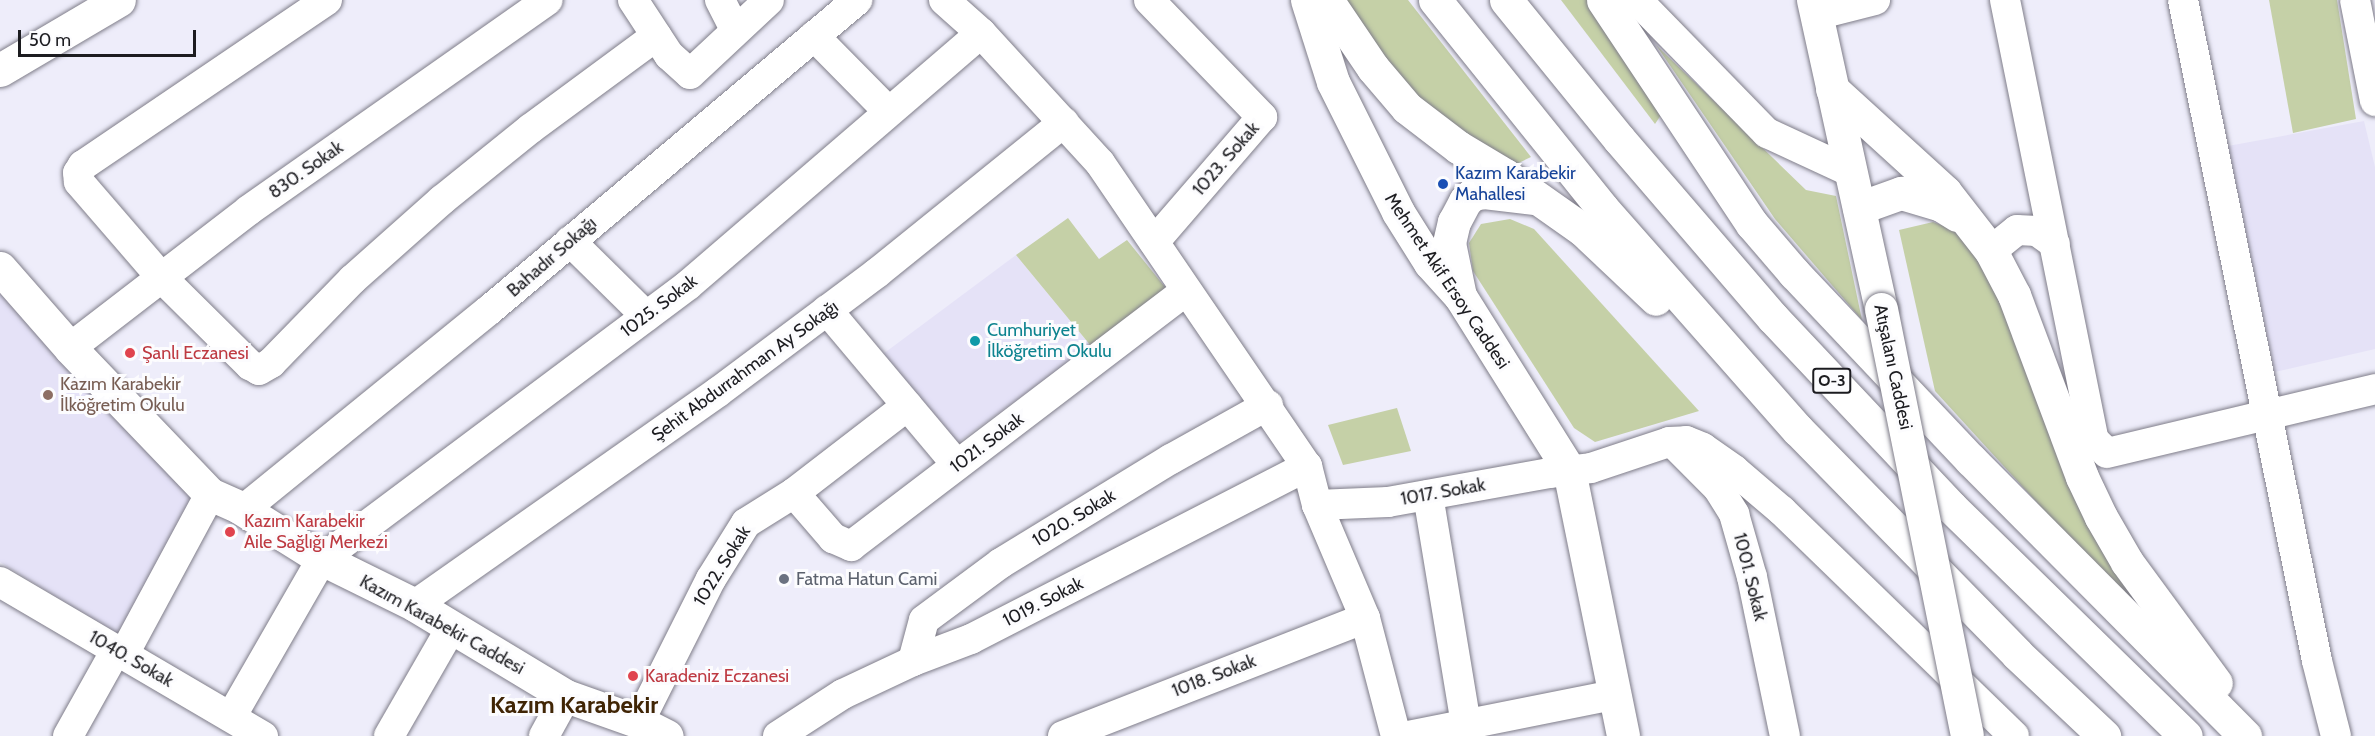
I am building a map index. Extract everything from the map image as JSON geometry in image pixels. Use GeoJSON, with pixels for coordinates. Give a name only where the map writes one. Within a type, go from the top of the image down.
{"type":"FeatureCollection","features":[{"type":"Feature","properties":{"kind":"main road"},"geometry":{"type":"LineString","coordinates":[[0,70],[119,0]]}},
{"type":"Feature","properties":{"kind":"main road","name":"Mehmet Akif Ersoy Caddesi"},"geometry":{"type":"LineString","coordinates":[[1307,0],[1333,82],[1398,213],[1430,263],[1460,296],[1569,470],[1623,736]]}},
{"type":"Feature","properties":{"kind":"main road"},"geometry":{"type":"LineString","coordinates":[[1327,0],[1373,68],[1407,108],[1458,147],[1505,175],[1583,230],[1682,326],[1798,430]]}},
{"type":"Feature","properties":{"kind":"main road"},"geometry":{"type":"LineString","coordinates":[[1434,0],[1602,208],[1798,430],[2008,646],[2104,736]]}},
{"type":"Feature","properties":{"kind":"main road","name":"O-3"},"geometry":{"type":"LineString","coordinates":[[1506,0],[1619,139],[1773,318],[1951,507],[2186,736]]}},
{"type":"Feature","properties":{"kind":"main road"},"geometry":{"type":"LineString","coordinates":[[1603,0],[1746,215],[1794,273],[1963,452],[2245,736]]}},
{"type":"Feature","properties":{"kind":"main road","name":"Atışalanı Caddesi"},"geometry":{"type":"LineString","coordinates":[[1814,8],[1881,309],[1967,735]]}},
{"type":"Feature","properties":{"kind":"main road"},"geometry":{"type":"LineString","coordinates":[[1832,89],[1945,192],[1991,251],[2014,295],[2079,468],[2102,518],[2127,562],[2166,618],[2259,736]]}},
{"type":"Feature","properties":{"kind":"main road"},"geometry":{"type":"LineString","coordinates":[[1460,296],[1449,243],[1454,222],[1465,201],[1473,194],[1495,192],[1541,200]]}},
{"type":"Feature","properties":{"kind":"main road"},"geometry":{"type":"LineString","coordinates":[[1859,208],[1901,193],[1941,205],[1966,220]]}},
{"type":"Feature","properties":{"kind":"main road","name":"Kazım Karabekir Caddesi"},"geometry":{"type":"LineString","coordinates":[[0,268],[70,348],[210,494],[243,510],[322,559],[415,605],[566,696],[653,729]]}},
{"type":"Feature","properties":{"kind":"street"},"geometry":{"type":"LineString","coordinates":[[327,0],[83,165],[78,173],[79,182],[162,278],[250,365],[259,370],[271,363],[353,279],[442,200],[530,129],[656,36]]}},
{"type":"Feature","properties":{"kind":"street","name":"830. Sokak"},"geometry":{"type":"LineString","coordinates":[[70,348],[258,203],[548,0]]}},
{"type":"Feature","properties":{"kind":"street"},"geometry":{"type":"LineString","coordinates":[[633,0],[669,55],[690,75],[769,0]]}},
{"type":"Feature","properties":{"kind":"street"},"geometry":{"type":"LineString","coordinates":[[720,0],[735,30]]}},
{"type":"Feature","properties":{"kind":"street","name":"Bahadır Sokağı"},"geometry":{"type":"LineString","coordinates":[[243,510],[461,334],[857,0]]}},
{"type":"Feature","properties":{"kind":"street"},"geometry":{"type":"LineString","coordinates":[[944,0],[981,33],[1100,163],[1186,291],[1268,405],[1307,466],[1317,505],[1365,618],[1396,736]]}},
{"type":"Feature","properties":{"kind":"street","name":"1023. Sokak"},"geometry":{"type":"LineString","coordinates":[[1149,0],[1262,117],[1154,242]]}},
{"type":"Feature","properties":{"kind":"street"},"geometry":{"type":"LineString","coordinates":[[1637,0],[1767,134],[1851,172]]}},
{"type":"Feature","properties":{"kind":"street"},"geometry":{"type":"LineString","coordinates":[[1814,8],[1875,0]]}},
{"type":"Feature","properties":{"kind":"street"},"geometry":{"type":"LineString","coordinates":[[2005,0],[2094,440],[2107,453],[2375,389]]}},
{"type":"Feature","properties":{"kind":"street"},"geometry":{"type":"LineString","coordinates":[[2183,0],[2317,661],[2336,736]]}},
{"type":"Feature","properties":{"kind":"street"},"geometry":{"type":"LineString","coordinates":[[2355,0],[2375,101]]}},
{"type":"Feature","properties":{"kind":"street","name":"1025. Sokak"},"geometry":{"type":"LineString","coordinates":[[322,559],[688,285],[981,33]]}},
{"type":"Feature","properties":{"kind":"street"},"geometry":{"type":"LineString","coordinates":[[814,36],[888,111]]}},
{"type":"Feature","properties":{"kind":"street","name":"Şehit Abdurrahman Ay Sokağı"},"geometry":{"type":"LineString","coordinates":[[415,605],[699,406],[827,310],[1064,122]]}},
{"type":"Feature","properties":{"kind":"street"},"geometry":{"type":"LineString","coordinates":[[1991,251],[2017,230],[2037,231],[2055,244]]}},
{"type":"Feature","properties":{"kind":"street"},"geometry":{"type":"LineString","coordinates":[[570,241],[646,316]]}},
{"type":"Feature","properties":{"kind":"street","name":"1021. Sokak"},"geometry":{"type":"LineString","coordinates":[[794,493],[833,538],[851,546],[1186,291]]}},
{"type":"Feature","properties":{"kind":"street"},"geometry":{"type":"LineString","coordinates":[[827,310],[957,465]]}},
{"type":"Feature","properties":{"kind":"street","name":"1022. Sokak"},"geometry":{"type":"LineString","coordinates":[[653,729],[711,579],[746,523],[794,493],[907,405]]}},
{"type":"Feature","properties":{"kind":"street","name":"1020. Sokak"},"geometry":{"type":"LineString","coordinates":[[913,661],[924,620],[1001,563],[1171,459],[1268,405]]}},
{"type":"Feature","properties":{"kind":"street"},"geometry":{"type":"LineString","coordinates":[[1669,442],[1686,441],[1703,448],[1734,470],[1782,511],[2014,736]]}},
{"type":"Feature","properties":{"kind":"street","name":"1017. Sokak"},"geometry":{"type":"LineString","coordinates":[[1317,505],[1388,502],[1591,468],[1669,442]]}},
{"type":"Feature","properties":{"kind":"street","name":"1001. Sokak"},"geometry":{"type":"LineString","coordinates":[[1669,442],[1683,451],[1718,488],[1734,514],[1752,578],[1785,736]]}},
{"type":"Feature","properties":{"kind":"street","name":"1019. Sokak"},"geometry":{"type":"LineString","coordinates":[[778,736],[843,693],[913,661],[971,639],[1307,466]]}},
{"type":"Feature","properties":{"kind":"street"},"geometry":{"type":"LineString","coordinates":[[68,736],[120,652],[210,494]]}},
{"type":"Feature","properties":{"kind":"street"},"geometry":{"type":"LineString","coordinates":[[1428,495],[1466,724]]}},
{"type":"Feature","properties":{"kind":"street"},"geometry":{"type":"LineString","coordinates":[[231,717],[322,559]]}},
{"type":"Feature","properties":{"kind":"street","name":"1040. Sokak"},"geometry":{"type":"LineString","coordinates":[[0,582],[263,736]]}},
{"type":"Feature","properties":{"kind":"street","name":"1018. Sokak"},"geometry":{"type":"LineString","coordinates":[[1063,736],[1365,618]]}},
{"type":"Feature","properties":{"kind":"street"},"geometry":{"type":"LineString","coordinates":[[389,736],[451,628]]}},
{"type":"Feature","properties":{"kind":"street"},"geometry":{"type":"LineString","coordinates":[[1408,736],[1613,695]]}},
{"type":"Feature","properties":{"kind":"street"},"geometry":{"type":"LineString","coordinates":[[544,736],[566,696]]}},
{"type":"Feature","properties":{"kind":"shaded area"},"geometry":{"type":"Polygon","coordinates":[[[2364,121],[2375,167],[2375,349],[2275,372],[2228,146],[2364,121]]]}},
{"type":"Feature","properties":{"kind":"shaded area"},"geometry":{"type":"Polygon","coordinates":[[[1016,255],[1091,346],[954,445],[879,357],[1016,255]]]}},
{"type":"Feature","properties":{"kind":"shaded area","name":"Kazım Karabekir İlköğretim Okulu"},"geometry":{"type":"Polygon","coordinates":[[[0,294],[191,497],[118,635],[0,562],[0,294]]]}},
{"type":"Feature","properties":{"kind":"green space"},"geometry":{"type":"Polygon","coordinates":[[[1344,0],[1408,0],[1531,157],[1510,167],[1407,93],[1344,0]]]}},
{"type":"Feature","properties":{"kind":"green space"},"geometry":{"type":"Polygon","coordinates":[[[1561,0],[1593,0],[1665,109],[1655,124],[1561,0]]]}},
{"type":"Feature","properties":{"kind":"green space"},"geometry":{"type":"Polygon","coordinates":[[[2269,0],[2337,0],[2356,119],[2293,133],[2269,0]]]}},
{"type":"Feature","properties":{"kind":"green space"},"geometry":{"type":"Polygon","coordinates":[[[1656,45],[1806,190],[1836,196],[1862,320],[1775,219],[1656,45]]]}},
{"type":"Feature","properties":{"kind":"green space"},"geometry":{"type":"Polygon","coordinates":[[[1068,218],[1099,259],[1127,240],[1169,292],[1091,346],[1016,255],[1068,218]]]}},
{"type":"Feature","properties":{"kind":"green space"},"geometry":{"type":"Polygon","coordinates":[[[1510,219],[1534,229],[1699,411],[1595,442],[1574,428],[1473,271],[1469,243],[1481,224],[1510,219]]]}},
{"type":"Feature","properties":{"kind":"green space"},"geometry":{"type":"Polygon","coordinates":[[[1933,222],[1955,230],[1979,247],[2159,636],[1935,391],[1899,230],[1933,222]]]}},
{"type":"Feature","properties":{"kind":"green space"},"geometry":{"type":"Polygon","coordinates":[[[1397,408],[1411,451],[1343,465],[1328,425],[1397,408]]]}},
{"type":"Feature","properties":{"kind":"place","name":"Kazım Karabekir Mahallesi"},"geometry":{"type":"Point","coordinates":[1443,184]}},
{"type":"Feature","properties":{"kind":"place","name":"Cumhuriyet İlköğretim Okulu"},"geometry":{"type":"Point","coordinates":[975,341]}},
{"type":"Feature","properties":{"kind":"place","name":"Şanlı Eczanesi"},"geometry":{"type":"Point","coordinates":[130,353]}},
{"type":"Feature","properties":{"kind":"place","name":"Kazım Karabekir İlköğretim Okulu"},"geometry":{"type":"Point","coordinates":[48,395]}},
{"type":"Feature","properties":{"kind":"place","name":"Kazım Karabekir Aile Sağlığı Merkezi"},"geometry":{"type":"Point","coordinates":[230,532]}},
{"type":"Feature","properties":{"kind":"place","name":"Fatma Hatun Cami"},"geometry":{"type":"Point","coordinates":[784,579]}},
{"type":"Feature","properties":{"kind":"place","name":"Karadeniz Eczanesi"},"geometry":{"type":"Point","coordinates":[633,676]}},
{"type":"Feature","properties":{"kind":"district","name":"Kazım Karabekir"},"geometry":{"type":"Point","coordinates":[574,705]}}]}
